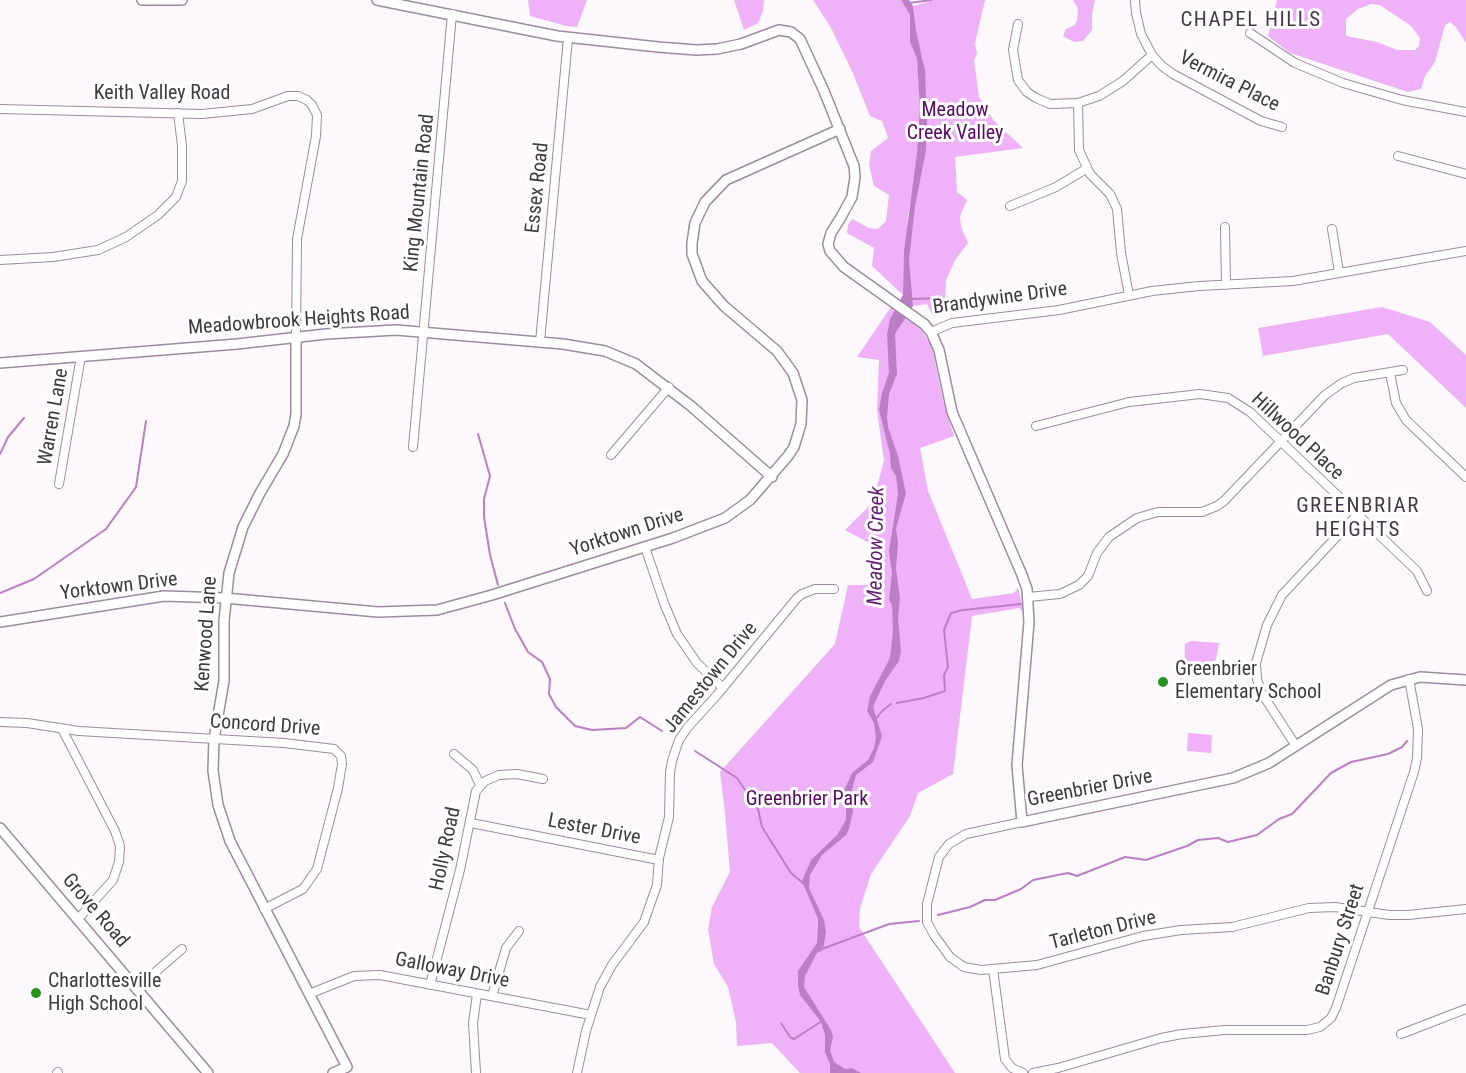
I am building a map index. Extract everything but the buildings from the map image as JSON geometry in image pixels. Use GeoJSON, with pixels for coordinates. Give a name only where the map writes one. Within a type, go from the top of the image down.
{"type":"FeatureCollection","features":[{"type":"Feature","properties":{"kind":"street"},"geometry":{"type":"LineString","coordinates":[[142,0],[182,0]]}},
{"type":"Feature","properties":{"kind":"street","name":"Brandywine Drive"},"geometry":{"type":"LineString","coordinates":[[377,0],[568,38],[707,50],[730,47],[774,30],[791,32],[802,42],[854,166],[854,187],[848,207],[829,238],[830,251],[844,267],[921,322],[931,332],[952,323],[1059,310],[1178,288],[1293,281],[1466,251]]}},
{"type":"Feature","properties":{"kind":"street","name":"Vermira Place"},"geometry":{"type":"LineString","coordinates":[[1136,0],[1137,24],[1146,46],[1152,55],[1173,74],[1261,121],[1282,127]]}},
{"type":"Feature","properties":{"kind":"street","name":"King Mountain Road"},"geometry":{"type":"LineString","coordinates":[[413,447],[452,14]]}},
{"type":"Feature","properties":{"kind":"street"},"geometry":{"type":"LineString","coordinates":[[1017,24],[1014,41],[1016,72],[1022,86],[1036,98],[1050,104],[1078,103],[1099,96],[1111,89],[1152,55]]}},
{"type":"Feature","properties":{"kind":"street"},"geometry":{"type":"LineString","coordinates":[[1250,33],[1295,63],[1343,83],[1411,102],[1466,112]]}},
{"type":"Feature","properties":{"kind":"street","name":"Essex Road"},"geometry":{"type":"LineString","coordinates":[[540,342],[568,38]]}},
{"type":"Feature","properties":{"kind":"street","name":"Keith Valley Road"},"geometry":{"type":"LineString","coordinates":[[0,109],[202,114],[252,109],[279,98],[298,96],[307,99],[315,110]]}},
{"type":"Feature","properties":{"kind":"street"},"geometry":{"type":"LineString","coordinates":[[1078,103],[1079,150],[1086,169],[1110,194],[1117,209],[1121,253],[1129,296]]}},
{"type":"Feature","properties":{"kind":"street","name":"Kenwood Lane"},"geometry":{"type":"LineString","coordinates":[[315,110],[317,120],[315,144],[297,238],[296,414],[294,426],[283,454],[243,527],[232,561],[225,598],[224,681],[214,740],[213,771],[221,815],[234,848],[348,1070]]}},
{"type":"Feature","properties":{"kind":"street"},"geometry":{"type":"LineString","coordinates":[[0,261],[53,257],[98,250],[126,237],[158,215],[176,197],[182,181],[178,113]]}},
{"type":"Feature","properties":{"kind":"street","name":"Yorktown Drive"},"geometry":{"type":"LineString","coordinates":[[0,622],[164,596],[225,598],[378,612],[437,610],[645,547],[725,518],[750,500],[788,456],[798,435],[802,411],[799,389],[793,372],[777,351],[724,306],[707,288],[694,262],[693,233],[699,212],[705,202],[726,180],[840,129]]}},
{"type":"Feature","properties":{"kind":"street"},"geometry":{"type":"LineString","coordinates":[[1398,156],[1466,174]]}},
{"type":"Feature","properties":{"kind":"street"},"geometry":{"type":"LineString","coordinates":[[1010,206],[1056,187],[1086,169]]}},
{"type":"Feature","properties":{"kind":"street"},"geometry":{"type":"LineString","coordinates":[[1225,227],[1226,285]]}},
{"type":"Feature","properties":{"kind":"street"},"geometry":{"type":"LineString","coordinates":[[1332,228],[1339,272]]}},
{"type":"Feature","properties":{"kind":"street","name":"Meadowbrook Heights Road"},"geometry":{"type":"LineString","coordinates":[[0,363],[373,331],[423,331],[587,347],[616,355],[636,364],[669,387],[772,477]]}},
{"type":"Feature","properties":{"kind":"street","name":"Greenbrier Drive"},"geometry":{"type":"LineString","coordinates":[[931,332],[939,350],[952,412],[1022,575],[1028,597],[1029,622],[1017,765],[1022,822],[1233,778],[1263,766],[1379,691],[1408,679],[1432,676],[1466,680]]}},
{"type":"Feature","properties":{"kind":"street","name":"Warren Lane"},"geometry":{"type":"LineString","coordinates":[[59,484],[81,356]]}},
{"type":"Feature","properties":{"kind":"street"},"geometry":{"type":"LineString","coordinates":[[1028,597],[1060,594],[1079,585],[1088,576],[1097,553],[1109,537],[1137,518],[1158,512],[1202,512],[1217,506],[1333,388],[1354,378],[1403,370]]}},
{"type":"Feature","properties":{"kind":"street"},"geometry":{"type":"LineString","coordinates":[[1390,373],[1396,403],[1406,420],[1466,477]]}},
{"type":"Feature","properties":{"kind":"street"},"geometry":{"type":"LineString","coordinates":[[611,455],[669,387]]}},
{"type":"Feature","properties":{"kind":"street","name":"Hillwood Place"},"geometry":{"type":"LineString","coordinates":[[1036,426],[1118,404],[1210,394],[1228,398],[1244,407],[1417,571],[1427,591]]}},
{"type":"Feature","properties":{"kind":"street"},"geometry":{"type":"LineString","coordinates":[[1296,746],[1261,692],[1256,663],[1267,625],[1282,596],[1357,515]]}},
{"type":"Feature","properties":{"kind":"street"},"geometry":{"type":"LineString","coordinates":[[645,547],[677,634],[697,663],[723,688]]}},
{"type":"Feature","properties":{"kind":"street","name":"Jamestown Drive"},"geometry":{"type":"LineString","coordinates":[[659,860],[669,818],[670,772],[675,750],[688,727],[797,598],[809,591],[834,589]]}},
{"type":"Feature","properties":{"kind":"street","name":"Banbury Street"},"geometry":{"type":"LineString","coordinates":[[1033,1073],[1182,1034],[1225,1030],[1307,1030],[1320,1027],[1331,1018],[1368,912],[1417,758],[1418,729],[1408,679]]}},
{"type":"Feature","properties":{"kind":"street","name":"Concord Drive"},"geometry":{"type":"LineString","coordinates":[[0,722],[27,723],[62,729],[331,747],[341,756],[342,764],[338,788],[313,877],[297,893],[264,909]]}},
{"type":"Feature","properties":{"kind":"street"},"geometry":{"type":"LineString","coordinates":[[62,729],[115,831],[120,846],[120,862],[113,880],[78,919]]}},
{"type":"Feature","properties":{"kind":"street"},"geometry":{"type":"LineString","coordinates":[[454,754],[473,770],[480,785]]}},
{"type":"Feature","properties":{"kind":"street","name":"Holly Road"},"geometry":{"type":"LineString","coordinates":[[430,985],[471,823],[474,797],[480,785],[492,777],[507,774],[543,779]]}},
{"type":"Feature","properties":{"kind":"street","name":"Tarleton Drive"},"geometry":{"type":"LineString","coordinates":[[1022,822],[966,834],[949,844],[937,863],[927,904],[926,914],[930,929],[950,957],[971,969],[1049,963],[1162,932],[1232,927],[1309,908],[1335,907],[1410,915],[1466,909]]}},
{"type":"Feature","properties":{"kind":"street","name":"Lester Drive"},"geometry":{"type":"LineString","coordinates":[[471,823],[659,860],[657,885],[644,922],[605,976],[591,1015],[577,1073]]}},
{"type":"Feature","properties":{"kind":"street","name":"Grove Road"},"geometry":{"type":"LineString","coordinates":[[0,828],[208,1073]]}},
{"type":"Feature","properties":{"kind":"street"},"geometry":{"type":"LineString","coordinates":[[492,996],[506,948],[519,931]]}},
{"type":"Feature","properties":{"kind":"street"},"geometry":{"type":"LineString","coordinates":[[137,988],[182,949]]}},
{"type":"Feature","properties":{"kind":"street"},"geometry":{"type":"LineString","coordinates":[[993,969],[1005,1059],[1012,1068],[1023,1073]]}},
{"type":"Feature","properties":{"kind":"street","name":"Galloway Drive"},"geometry":{"type":"LineString","coordinates":[[309,994],[343,979],[367,974],[591,1015]]}},
{"type":"Feature","properties":{"kind":"street"},"geometry":{"type":"LineString","coordinates":[[476,1073],[473,1023],[477,994]]}},
{"type":"Feature","properties":{"kind":"street"},"geometry":{"type":"LineString","coordinates":[[1401,1034],[1466,1009]]}},
{"type":"Feature","properties":{"kind":"street"},"geometry":{"type":"LineString","coordinates":[[333,1073],[348,1070]]}},
{"type":"Feature","properties":{"kind":"green space"},"geometry":{"type":"Polygon","coordinates":[[[528,0],[587,0],[577,27],[530,16],[528,0]]]}},
{"type":"Feature","properties":{"kind":"green space"},"geometry":{"type":"Polygon","coordinates":[[[734,0],[764,0],[763,11],[758,23],[744,30],[734,0]]]}},
{"type":"Feature","properties":{"kind":"green space","name":"Meadow Creek Valley"},"geometry":{"type":"Polygon","coordinates":[[[813,0],[901,0],[910,15],[910,42],[917,59],[920,97],[923,59],[913,28],[915,27],[913,6],[935,0],[985,0],[975,43],[977,54],[974,60],[979,97],[994,121],[1023,148],[955,157],[957,192],[967,200],[960,216],[961,227],[968,243],[955,260],[946,280],[945,301],[937,314],[932,314],[927,304],[913,306],[911,295],[908,256],[914,184],[908,215],[903,295],[872,266],[874,248],[847,233],[852,219],[869,228],[878,229],[886,221],[889,195],[874,186],[869,165],[871,151],[888,138],[882,121],[870,116],[852,71],[830,26],[813,0]]]}},
{"type":"Feature","properties":{"kind":"green space"},"geometry":{"type":"Polygon","coordinates":[[[1073,0],[1095,0],[1092,30],[1083,41],[1074,42],[1063,36],[1066,29],[1075,25],[1077,20],[1078,9],[1073,0]]]}},
{"type":"Feature","properties":{"kind":"green space"},"geometry":{"type":"Polygon","coordinates":[[[1277,0],[1466,0],[1466,43],[1456,27],[1450,22],[1445,25],[1435,62],[1425,76],[1421,89],[1408,92],[1290,53],[1268,36],[1277,0]],[[1371,4],[1358,9],[1346,19],[1346,36],[1377,42],[1397,50],[1415,50],[1419,46],[1420,38],[1411,26],[1380,5],[1371,4]]]}},
{"type":"Feature","properties":{"kind":"green space","name":"Greenbrier Park"},"geometry":{"type":"Polygon","coordinates":[[[891,307],[921,329],[932,347],[943,400],[954,436],[920,448],[928,491],[972,599],[1014,593],[1018,588],[1024,613],[1019,608],[972,616],[953,774],[918,793],[910,816],[871,874],[860,908],[859,927],[955,1073],[800,1073],[772,1043],[737,1046],[736,1022],[728,987],[714,964],[708,929],[712,907],[730,872],[720,772],[835,644],[848,585],[880,585],[871,544],[845,530],[873,502],[884,460],[877,411],[879,360],[857,357],[891,307]]]}},
{"type":"Feature","properties":{"kind":"green space"},"geometry":{"type":"Polygon","coordinates":[[[1382,307],[1430,322],[1466,355],[1466,408],[1388,334],[1263,356],[1258,328],[1382,307]]]}},
{"type":"Feature","properties":{"kind":"green space"},"geometry":{"type":"Polygon","coordinates":[[[1191,641],[1219,643],[1216,659],[1209,668],[1196,674],[1184,674],[1185,644],[1191,641]]]}},
{"type":"Feature","properties":{"kind":"green space"},"geometry":{"type":"Polygon","coordinates":[[[1188,733],[1212,735],[1211,753],[1187,751],[1188,733]]]}},
{"type":"Feature","properties":{"kind":"shaded area"},"geometry":{"type":"Polygon","coordinates":[[[901,0],[909,0],[913,6],[925,70],[927,126],[926,150],[915,206],[909,260],[913,306],[895,334],[897,374],[889,394],[887,417],[906,494],[896,528],[901,651],[899,661],[885,681],[873,707],[882,736],[873,762],[856,775],[851,793],[853,812],[849,829],[846,835],[822,855],[810,875],[809,888],[824,920],[826,932],[823,950],[817,953],[805,976],[804,987],[831,1030],[833,1037],[830,1050],[834,1062],[845,1069],[852,1068],[861,1073],[830,1073],[821,1022],[800,995],[798,985],[798,971],[817,943],[818,926],[818,919],[802,881],[811,860],[837,835],[846,820],[843,793],[852,773],[868,760],[874,748],[876,737],[874,723],[867,711],[870,696],[890,658],[893,631],[892,605],[889,600],[892,573],[889,551],[898,494],[896,476],[891,468],[890,454],[879,410],[889,373],[887,334],[890,319],[903,295],[904,251],[917,153],[920,108],[917,59],[910,42],[910,15],[901,0]]]}},
{"type":"Feature","properties":{"kind":"waterway"},"geometry":{"type":"LineString","coordinates":[[909,3],[932,0]]}},
{"type":"Feature","properties":{"kind":"waterway"},"geometry":{"type":"LineString","coordinates":[[912,299],[942,298]]}},
{"type":"Feature","properties":{"kind":"waterway"},"geometry":{"type":"LineString","coordinates":[[0,454],[8,437],[24,418]]}},
{"type":"Feature","properties":{"kind":"waterway"},"geometry":{"type":"LineString","coordinates":[[0,593],[34,579],[106,529],[136,487],[146,421]]}},
{"type":"Feature","properties":{"kind":"waterway"},"geometry":{"type":"LineString","coordinates":[[478,434],[490,476],[484,499],[484,517],[498,585]]}},
{"type":"Feature","properties":{"kind":"waterway"},"geometry":{"type":"LineString","coordinates":[[505,603],[515,629],[528,652],[542,662],[550,679],[549,694],[556,707],[575,726],[592,730],[626,728],[640,717],[662,731]]}},
{"type":"Feature","properties":{"kind":"waterway"},"geometry":{"type":"LineString","coordinates":[[897,703],[945,691],[944,675],[948,667],[944,630],[951,613],[1021,604]]}},
{"type":"Feature","properties":{"kind":"waterway"},"geometry":{"type":"LineString","coordinates":[[876,719],[891,704]]}},
{"type":"Feature","properties":{"kind":"waterway"},"geometry":{"type":"LineString","coordinates":[[938,915],[970,907],[985,900],[995,900],[1021,889],[1033,880],[1068,873],[1077,876],[1125,857],[1146,860],[1198,840],[1218,838],[1228,842],[1257,835],[1279,819],[1292,814],[1331,773],[1351,762],[1388,754],[1402,747],[1407,741]]}},
{"type":"Feature","properties":{"kind":"waterway"},"geometry":{"type":"LineString","coordinates":[[695,751],[737,778],[758,809],[762,827],[791,873],[804,884]]}},
{"type":"Feature","properties":{"kind":"waterway"},"geometry":{"type":"LineString","coordinates":[[822,949],[889,924],[919,921]]}},
{"type":"Feature","properties":{"kind":"waterway"},"geometry":{"type":"LineString","coordinates":[[781,1023],[790,1037],[794,1039],[822,1021]]}},
{"type":"Feature","properties":{"kind":"place","name":"Greenbrier Elementary School"},"geometry":{"type":"Point","coordinates":[1163,682]}},
{"type":"Feature","properties":{"kind":"place","name":"Charlottesville High School"},"geometry":{"type":"Point","coordinates":[36,993]}},
{"type":"Feature","properties":{"kind":"district","name":"CHAPEL HILLS"},"geometry":{"type":"Point","coordinates":[1251,21]}},
{"type":"Feature","properties":{"kind":"district","name":"GREENBRIAR HEIGHTS"},"geometry":{"type":"Point","coordinates":[1358,519]}},
{"type":"Feature","properties":{"kind":"water label","name":"Meadow Creek"},"geometry":{"type":"Point","coordinates":[877,546]}}]}
